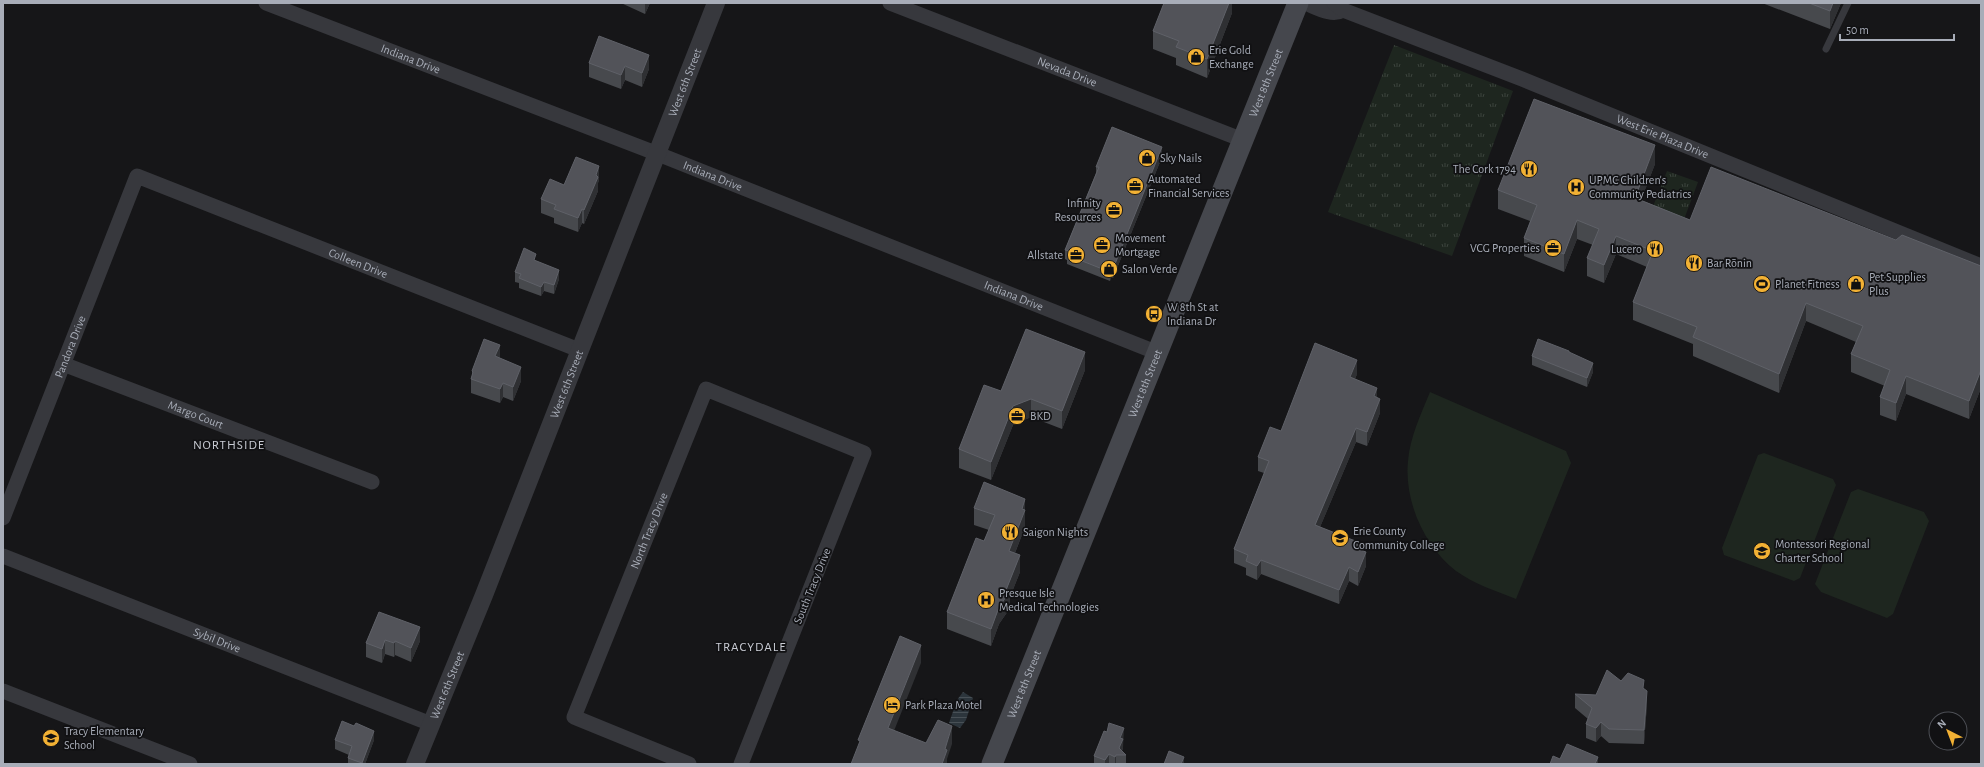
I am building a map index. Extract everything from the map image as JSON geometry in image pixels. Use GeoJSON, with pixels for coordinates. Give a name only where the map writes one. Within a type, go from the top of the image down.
{"type":"FeatureCollection","features":[{"type":"Feature","properties":{"kind":"main road","name":"West 8th Street"},"geometry":{"type":"LineString","coordinates":[[992,764],[1298,3]]}},
{"type":"Feature","properties":{"kind":"street","name":"Indiana Drive"},"geometry":{"type":"LineString","coordinates":[[266,3],[658,154],[1158,352]]}},
{"type":"Feature","properties":{"kind":"street","name":"West 6th Street"},"geometry":{"type":"LineString","coordinates":[[415,764],[484,595],[716,3]]}},
{"type":"Feature","properties":{"kind":"street","name":"Nevada Drive"},"geometry":{"type":"LineString","coordinates":[[890,3],[1243,140]]}},
{"type":"Feature","properties":{"kind":"street","name":"West Erie Plaza Drive"},"geometry":{"type":"LineString","coordinates":[[1305,3],[1332,13],[1339,13],[1339,7],[1529,82],[1981,266]]}},
{"type":"Feature","properties":{"kind":"street","name":"Colleen Drive"},"geometry":{"type":"LineString","coordinates":[[137,176],[579,350]]}},
{"type":"Feature","properties":{"kind":"street","name":"Pandora Drive"},"geometry":{"type":"LineString","coordinates":[[3,518],[137,176]]}},
{"type":"Feature","properties":{"kind":"street","name":"Margo Court"},"geometry":{"type":"LineString","coordinates":[[63,364],[372,482]]}},
{"type":"Feature","properties":{"kind":"street","name":"North Tracy Drive"},"geometry":{"type":"LineString","coordinates":[[689,764],[574,717],[706,389],[864,453]]}},
{"type":"Feature","properties":{"kind":"street","name":"South Tracy Drive"},"geometry":{"type":"LineString","coordinates":[[742,764],[864,453]]}},
{"type":"Feature","properties":{"kind":"street","name":"Sybil Drive"},"geometry":{"type":"LineString","coordinates":[[3,556],[431,724]]}},
{"type":"Feature","properties":{"kind":"street"},"geometry":{"type":"LineString","coordinates":[[3,690],[190,764]]}},
{"type":"Feature","properties":{"kind":"lane"},"geometry":{"type":"LineString","coordinates":[[1826,50],[1848,3]]}},
{"type":"Feature","properties":{"kind":"green space"},"geometry":{"type":"Polygon","coordinates":[[[1394,45],[1513,91],[1452,256],[1328,212],[1394,45]]]}},
{"type":"Feature","properties":{"kind":"green space"},"geometry":{"type":"Polygon","coordinates":[[[1667,171],[1698,182],[1683,222],[1652,209],[1667,171]]]}},
{"type":"Feature","properties":{"kind":"green space"},"geometry":{"type":"Polygon","coordinates":[[[1430,392],[1566,451],[1571,463],[1516,599],[1463,576],[1456,571],[1434,549],[1418,522],[1409,492],[1408,461],[1413,434],[1430,392]]]}},
{"type":"Feature","properties":{"kind":"green space"},"geometry":{"type":"Polygon","coordinates":[[[1764,453],[1833,479],[1836,485],[1800,578],[1794,581],[1724,555],[1722,548],[1758,455],[1764,453]]]}},
{"type":"Feature","properties":{"kind":"green space"},"geometry":{"type":"Polygon","coordinates":[[[1858,489],[1924,512],[1929,521],[1893,614],[1887,618],[1821,592],[1815,584],[1851,492],[1858,489]]]}},
{"type":"Feature","properties":{"kind":"shaded area"},"geometry":{"type":"Polygon","coordinates":[[[963,692],[973,698],[966,720],[960,728],[949,723],[957,700],[963,692]]]}},
{"type":"Feature","properties":{"kind":"building"},"geometry":{"type":"Polygon","coordinates":[[[1164,3],[1229,3],[1207,59],[1176,47],[1179,41],[1153,31],[1164,3]]]}},
{"type":"Feature","properties":{"kind":"building"},"geometry":{"type":"Polygon","coordinates":[[[1809,3],[1833,3],[1830,11],[1809,3]]]}},
{"type":"Feature","properties":{"kind":"building"},"geometry":{"type":"Polygon","coordinates":[[[599,36],[649,55],[642,73],[625,66],[621,75],[589,63],[599,36]]]}},
{"type":"Feature","properties":{"kind":"building"},"geometry":{"type":"Polygon","coordinates":[[[1534,99],[1655,145],[1635,198],[1690,220],[1711,167],[1896,240],[1902,235],[1981,266],[1981,370],[1969,401],[1906,376],[1896,403],[1880,397],[1890,370],[1851,354],[1863,326],[1806,303],[1779,374],[1693,337],[1697,327],[1633,302],[1653,251],[1616,236],[1604,265],[1587,258],[1599,229],[1577,220],[1564,254],[1524,238],[1537,205],[1498,190],[1534,99]]]}},
{"type":"Feature","properties":{"kind":"building"},"geometry":{"type":"Polygon","coordinates":[[[1112,127],[1162,147],[1113,269],[1111,268],[1110,272],[1067,255],[1069,251],[1065,250],[1099,167],[1096,167],[1112,127]]]}},
{"type":"Feature","properties":{"kind":"building"},"geometry":{"type":"Polygon","coordinates":[[[576,157],[599,166],[596,175],[598,177],[584,210],[582,209],[578,218],[554,209],[556,205],[541,199],[550,179],[564,185],[576,157]]]}},
{"type":"Feature","properties":{"kind":"building"},"geometry":{"type":"Polygon","coordinates":[[[524,248],[536,254],[534,260],[559,270],[554,285],[544,282],[541,287],[519,278],[521,274],[515,272],[524,248]]]}},
{"type":"Feature","properties":{"kind":"building"},"geometry":{"type":"Polygon","coordinates":[[[1026,329],[1085,352],[1062,411],[1031,399],[1013,406],[991,462],[959,449],[984,385],[1001,391],[1026,329]]]}},
{"type":"Feature","properties":{"kind":"building"},"geometry":{"type":"Polygon","coordinates":[[[484,339],[500,345],[495,356],[521,367],[513,387],[503,383],[500,389],[471,379],[472,371],[484,339]]]}},
{"type":"Feature","properties":{"kind":"building"},"geometry":{"type":"Polygon","coordinates":[[[1538,339],[1569,351],[1593,363],[1587,378],[1532,356],[1538,339]]]}},
{"type":"Feature","properties":{"kind":"building"},"geometry":{"type":"Polygon","coordinates":[[[1315,343],[1357,360],[1350,377],[1377,388],[1374,396],[1380,399],[1367,432],[1356,428],[1315,525],[1363,544],[1360,550],[1366,552],[1358,572],[1349,567],[1339,590],[1261,560],[1257,566],[1246,561],[1248,555],[1234,549],[1269,461],[1258,457],[1270,427],[1281,431],[1315,343]]]}},
{"type":"Feature","properties":{"kind":"building"},"geometry":{"type":"Polygon","coordinates":[[[984,482],[1025,499],[1022,509],[1025,510],[1009,551],[1020,555],[1006,590],[1010,591],[999,607],[991,629],[947,612],[976,538],[984,541],[995,515],[974,508],[984,482]]]}},
{"type":"Feature","properties":{"kind":"building"},"geometry":{"type":"Polygon","coordinates":[[[379,612],[420,627],[411,648],[395,641],[394,643],[385,640],[382,649],[366,643],[379,612]]]}},
{"type":"Feature","properties":{"kind":"building"},"geometry":{"type":"Polygon","coordinates":[[[900,636],[921,645],[888,728],[926,743],[938,720],[952,726],[945,749],[947,750],[942,764],[851,764],[860,741],[858,740],[900,636]]]}},
{"type":"Feature","properties":{"kind":"building"},"geometry":{"type":"Polygon","coordinates":[[[1607,670],[1621,681],[1628,673],[1644,680],[1643,688],[1647,691],[1644,730],[1609,729],[1601,722],[1596,728],[1586,724],[1592,708],[1575,694],[1596,695],[1607,670]]]}},
{"type":"Feature","properties":{"kind":"building"},"geometry":{"type":"Polygon","coordinates":[[[342,721],[354,726],[356,723],[374,731],[362,763],[348,758],[352,746],[335,740],[342,721]]]}},
{"type":"Feature","properties":{"kind":"building"},"geometry":{"type":"Polygon","coordinates":[[[1109,723],[1124,728],[1120,738],[1123,739],[1119,748],[1126,755],[1116,755],[1115,757],[1109,754],[1105,760],[1094,756],[1104,731],[1107,732],[1109,723]]]}},
{"type":"Feature","properties":{"kind":"building"},"geometry":{"type":"Polygon","coordinates":[[[1567,744],[1598,757],[1595,764],[1550,764],[1553,756],[1560,759],[1567,744]]]}},
{"type":"Feature","properties":{"kind":"building"},"geometry":{"type":"Polygon","coordinates":[[[1169,751],[1184,757],[1181,764],[1164,764],[1169,751]]]}},
{"type":"Feature","properties":{"kind":"place","name":"Erie Gold Exchange"},"geometry":{"type":"Point","coordinates":[1196,57]}},
{"type":"Feature","properties":{"kind":"place","name":"Sky Nails"},"geometry":{"type":"Point","coordinates":[1147,158]}},
{"type":"Feature","properties":{"kind":"place","name":"The Cork 1794"},"geometry":{"type":"Point","coordinates":[1529,169]}},
{"type":"Feature","properties":{"kind":"place","name":"Automated Financial Services"},"geometry":{"type":"Point","coordinates":[1135,186]}},
{"type":"Feature","properties":{"kind":"place","name":"UPMC Children's Community Pediatrics"},"geometry":{"type":"Point","coordinates":[1576,187]}},
{"type":"Feature","properties":{"kind":"place","name":"Infinity Resources"},"geometry":{"type":"Point","coordinates":[1114,210]}},
{"type":"Feature","properties":{"kind":"place","name":"Movement Mortgage"},"geometry":{"type":"Point","coordinates":[1102,245]}},
{"type":"Feature","properties":{"kind":"place","name":"VCG Properties"},"geometry":{"type":"Point","coordinates":[1553,248]}},
{"type":"Feature","properties":{"kind":"place","name":"Lucero"},"geometry":{"type":"Point","coordinates":[1655,249]}},
{"type":"Feature","properties":{"kind":"place","name":"Allstate"},"geometry":{"type":"Point","coordinates":[1076,255]}},
{"type":"Feature","properties":{"kind":"place","name":"Bar Rōnin"},"geometry":{"type":"Point","coordinates":[1694,263]}},
{"type":"Feature","properties":{"kind":"place","name":"Salon Verde"},"geometry":{"type":"Point","coordinates":[1109,269]}},
{"type":"Feature","properties":{"kind":"place","name":"Planet Fitness"},"geometry":{"type":"Point","coordinates":[1762,284]}},
{"type":"Feature","properties":{"kind":"place","name":"Pet Supplies Plus"},"geometry":{"type":"Point","coordinates":[1856,284]}},
{"type":"Feature","properties":{"kind":"place","name":"W 8th St at Indiana Dr"},"geometry":{"type":"Point","coordinates":[1154,314]}},
{"type":"Feature","properties":{"kind":"place","name":"BKD"},"geometry":{"type":"Point","coordinates":[1017,416]}},
{"type":"Feature","properties":{"kind":"place","name":"Saigon Nights"},"geometry":{"type":"Point","coordinates":[1010,532]}},
{"type":"Feature","properties":{"kind":"place","name":"Erie County Community College"},"geometry":{"type":"Point","coordinates":[1340,538]}},
{"type":"Feature","properties":{"kind":"place","name":"Montessori Regional Charter School"},"geometry":{"type":"Point","coordinates":[1762,551]}},
{"type":"Feature","properties":{"kind":"place","name":"Presque Isle Medical Technologies"},"geometry":{"type":"Point","coordinates":[986,600]}},
{"type":"Feature","properties":{"kind":"place","name":"Park Plaza Motel"},"geometry":{"type":"Point","coordinates":[892,705]}},
{"type":"Feature","properties":{"kind":"place","name":"Tracy Elementary School"},"geometry":{"type":"Point","coordinates":[51,738]}},
{"type":"Feature","properties":{"kind":"district","name":"NORTHSIDE"},"geometry":{"type":"Point","coordinates":[229,444]}},
{"type":"Feature","properties":{"kind":"district","name":"TRACYDALE"},"geometry":{"type":"Point","coordinates":[751,646]}}]}
